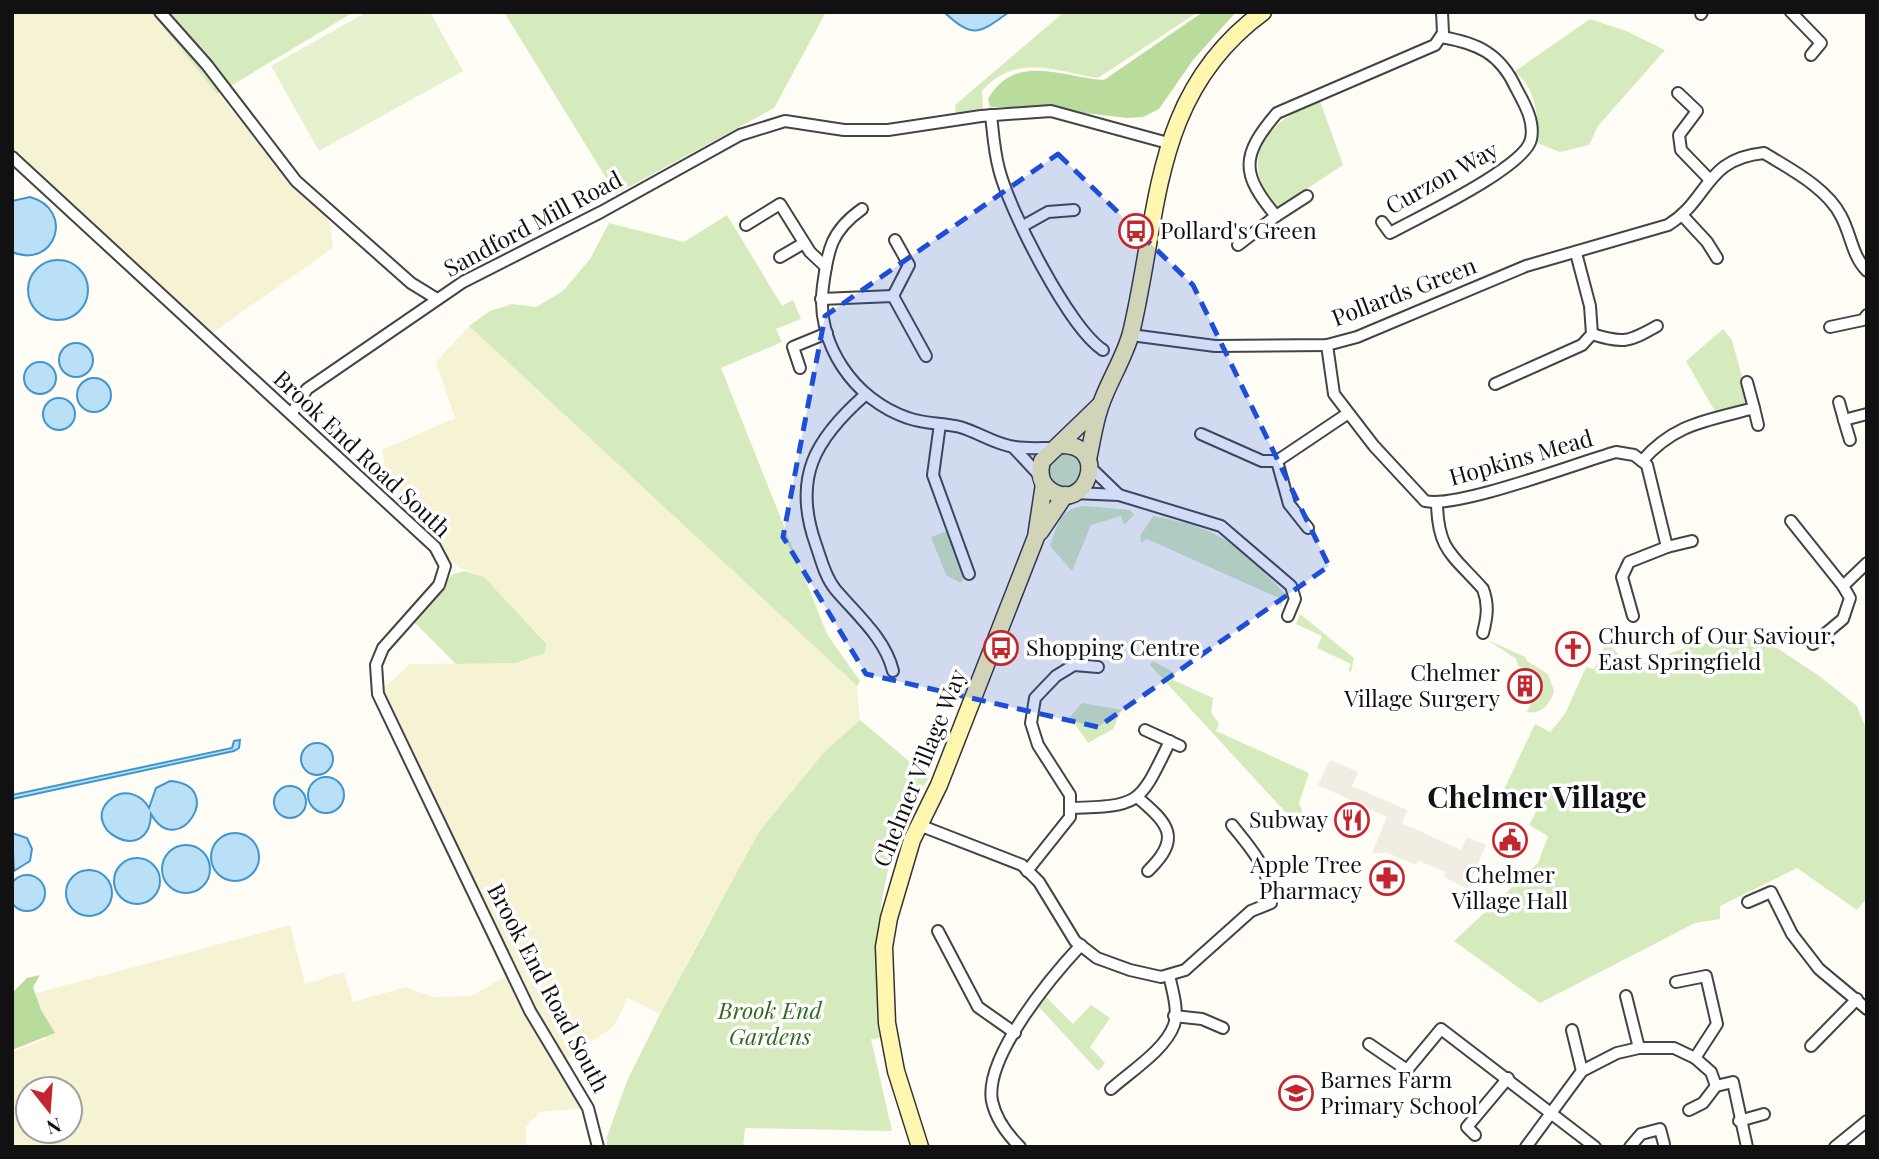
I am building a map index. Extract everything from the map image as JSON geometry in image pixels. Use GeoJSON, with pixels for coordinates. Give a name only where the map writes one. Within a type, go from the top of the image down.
{"type":"FeatureCollection","features":[{"type":"Feature","properties":{"kind":"street","name":"Sandford Mill Road"},"geometry":{"type":"LineString","coordinates":[[160,12],[207,65],[296,181],[411,283],[437,299],[634,195],[696,158],[762,126],[785,121],[844,130],[888,130],[991,115],[1051,111],[1168,142]]}},
{"type":"Feature","properties":{"kind":"street","name":"Chelmer Village Way"},"geometry":{"type":"LineString","coordinates":[[920,1147],[895,1071],[883,983],[889,918],[919,825],[939,785],[1037,537],[1070,494],[1086,483],[1100,405],[1130,335],[1168,142],[1186,100],[1216,57],[1263,12]]}},
{"type":"Feature","properties":{"kind":"street"},"geometry":{"type":"LineString","coordinates":[[1276,216],[1249,178],[1251,156],[1261,132],[1277,113],[1435,45],[1441,37],[1442,12]]}},
{"type":"Feature","properties":{"kind":"street"},"geometry":{"type":"LineString","coordinates":[[1791,12],[1821,43],[1811,55]]}},
{"type":"Feature","properties":{"kind":"street","name":"Curzon Way"},"geometry":{"type":"LineString","coordinates":[[1382,222],[1390,233],[1502,172],[1520,157],[1531,141],[1531,120],[1506,67],[1490,51],[1467,42],[1441,37]]}},
{"type":"Feature","properties":{"kind":"street"},"geometry":{"type":"LineString","coordinates":[[1678,93],[1697,111],[1679,135],[1681,150],[1710,179]]}},
{"type":"Feature","properties":{"kind":"street"},"geometry":{"type":"LineString","coordinates":[[991,115],[999,170],[1023,226],[1083,333],[1103,350]]}},
{"type":"Feature","properties":{"kind":"street","name":"Pollards Green"},"geometry":{"type":"LineString","coordinates":[[1130,335],[1215,346],[1327,345],[1367,333],[1526,266],[1656,230],[1682,215],[1710,179],[1731,159],[1764,153],[1810,184],[1836,207],[1856,256],[1867,271]]}},
{"type":"Feature","properties":{"kind":"street","name":"Brook End Road South"},"geometry":{"type":"LineString","coordinates":[[12,157],[435,548],[445,566],[439,585],[383,648],[376,665],[378,694],[530,1011],[588,1108],[598,1147]]}},
{"type":"Feature","properties":{"kind":"street"},"geometry":{"type":"LineString","coordinates":[[1238,245],[1307,196]]}},
{"type":"Feature","properties":{"kind":"street"},"geometry":{"type":"LineString","coordinates":[[746,225],[780,204],[804,243],[826,267]]}},
{"type":"Feature","properties":{"kind":"street"},"geometry":{"type":"LineString","coordinates":[[862,209],[843,222],[832,239],[821,299],[827,332],[836,357],[865,395],[888,410],[911,419],[960,427],[1013,447],[1076,447],[1119,495]]}},
{"type":"Feature","properties":{"kind":"street"},"geometry":{"type":"LineString","coordinates":[[1023,226],[1048,212],[1074,210]]}},
{"type":"Feature","properties":{"kind":"street"},"geometry":{"type":"LineString","coordinates":[[1682,215],[1707,242],[1717,258]]}},
{"type":"Feature","properties":{"kind":"street"},"geometry":{"type":"LineString","coordinates":[[893,296],[909,265],[895,240]]}},
{"type":"Feature","properties":{"kind":"street"},"geometry":{"type":"LineString","coordinates":[[780,257],[804,243]]}},
{"type":"Feature","properties":{"kind":"street"},"geometry":{"type":"LineString","coordinates":[[1495,384],[1582,345],[1592,334],[1590,306],[1576,253]]}},
{"type":"Feature","properties":{"kind":"street"},"geometry":{"type":"LineString","coordinates":[[821,299],[893,296]]}},
{"type":"Feature","properties":{"kind":"street"},"geometry":{"type":"LineString","coordinates":[[893,296],[926,356]]}},
{"type":"Feature","properties":{"kind":"street"},"geometry":{"type":"LineString","coordinates":[[292,413],[307,389],[437,299]]}},
{"type":"Feature","properties":{"kind":"street"},"geometry":{"type":"LineString","coordinates":[[1830,327],[1863,320],[1867,316]]}},
{"type":"Feature","properties":{"kind":"street"},"geometry":{"type":"LineString","coordinates":[[1592,334],[1618,342],[1634,339],[1657,326]]}},
{"type":"Feature","properties":{"kind":"street"},"geometry":{"type":"LineString","coordinates":[[800,368],[793,347],[827,332]]}},
{"type":"Feature","properties":{"kind":"street","name":"Hopkins Mead"},"geometry":{"type":"LineString","coordinates":[[1327,345],[1334,394],[1418,496],[1437,504],[1616,452],[1634,455],[1642,461]]}},
{"type":"Feature","properties":{"kind":"street"},"geometry":{"type":"LineString","coordinates":[[1747,382],[1758,425]]}},
{"type":"Feature","properties":{"kind":"street"},"geometry":{"type":"LineString","coordinates":[[865,395],[829,430],[813,455],[807,479],[805,510],[832,586],[886,649],[893,671]]}},
{"type":"Feature","properties":{"kind":"street"},"geometry":{"type":"LineString","coordinates":[[1839,401],[1850,440]]}},
{"type":"Feature","properties":{"kind":"street","name":"Chelmer Village Way"},"geometry":{"type":"LineString","coordinates":[[1037,537],[1042,461],[1100,405]]}},
{"type":"Feature","properties":{"kind":"street"},"geometry":{"type":"LineString","coordinates":[[1667,547],[1647,465],[1642,461],[1660,441],[1679,430],[1754,408]]}},
{"type":"Feature","properties":{"kind":"street"},"geometry":{"type":"LineString","coordinates":[[1201,435],[1262,461],[1277,461],[1348,414]]}},
{"type":"Feature","properties":{"kind":"street"},"geometry":{"type":"LineString","coordinates":[[1844,420],[1867,414]]}},
{"type":"Feature","properties":{"kind":"street"},"geometry":{"type":"LineString","coordinates":[[940,424],[933,475],[969,574]]}},
{"type":"Feature","properties":{"kind":"street"},"geometry":{"type":"LineString","coordinates":[[1013,447],[1057,494],[1119,495],[1221,526],[1292,586],[1295,599],[1288,616]]}},
{"type":"Feature","properties":{"kind":"street"},"geometry":{"type":"LineString","coordinates":[[1277,461],[1289,503],[1308,528]]}},
{"type":"Feature","properties":{"kind":"street"},"geometry":{"type":"LineString","coordinates":[[1437,504],[1437,530],[1442,545],[1483,589],[1486,597],[1487,616],[1483,633]]}},
{"type":"Feature","properties":{"kind":"street"},"geometry":{"type":"LineString","coordinates":[[1791,522],[1850,598],[1843,619],[1813,644]]}},
{"type":"Feature","properties":{"kind":"street"},"geometry":{"type":"LineString","coordinates":[[1633,616],[1622,578],[1629,562],[1667,547],[1692,541]]}},
{"type":"Feature","properties":{"kind":"street"},"geometry":{"type":"LineString","coordinates":[[1843,586],[1867,563]]}},
{"type":"Feature","properties":{"kind":"street"},"geometry":{"type":"LineString","coordinates":[[1027,871],[1070,817],[1070,795],[1038,745],[1031,723],[1035,700],[1056,676],[1074,665],[1098,667]]}},
{"type":"Feature","properties":{"kind":"street"},"geometry":{"type":"LineString","coordinates":[[1070,808],[1126,805],[1137,797],[1175,743],[1145,730]]}},
{"type":"Feature","properties":{"kind":"street"},"geometry":{"type":"LineString","coordinates":[[1137,797],[1166,825],[1170,839],[1165,854],[1147,871]]}},
{"type":"Feature","properties":{"kind":"street"},"geometry":{"type":"LineString","coordinates":[[919,825],[996,853],[1027,871],[1039,882],[1075,940],[1097,958],[1130,970],[1161,977],[1185,970],[1251,911],[1271,903],[1270,885],[1264,865],[1232,825]]}},
{"type":"Feature","properties":{"kind":"street"},"geometry":{"type":"LineString","coordinates":[[1748,902],[1771,892],[1792,934],[1819,969],[1867,1009]]}},
{"type":"Feature","properties":{"kind":"street"},"geometry":{"type":"LineString","coordinates":[[938,931],[978,1007],[1015,1033]]}},
{"type":"Feature","properties":{"kind":"street"},"geometry":{"type":"LineString","coordinates":[[1020,1147],[998,1119],[992,1099],[993,1077],[1041,990],[1081,945]]}},
{"type":"Feature","properties":{"kind":"street"},"geometry":{"type":"LineString","coordinates":[[1111,1089],[1161,1044],[1174,1024],[1169,975]]}},
{"type":"Feature","properties":{"kind":"street"},"geometry":{"type":"LineString","coordinates":[[1676,982],[1706,976],[1717,1024],[1696,1059]]}},
{"type":"Feature","properties":{"kind":"street"},"geometry":{"type":"LineString","coordinates":[[1626,996],[1639,1048]]}},
{"type":"Feature","properties":{"kind":"street"},"geometry":{"type":"LineString","coordinates":[[1811,1046],[1857,999]]}},
{"type":"Feature","properties":{"kind":"street"},"geometry":{"type":"LineString","coordinates":[[1174,1017],[1202,1019],[1223,1028]]}},
{"type":"Feature","properties":{"kind":"street"},"geometry":{"type":"LineString","coordinates":[[1369,1044],[1407,1070],[1441,1029],[1595,1147]]}},
{"type":"Feature","properties":{"kind":"street"},"geometry":{"type":"LineString","coordinates":[[1572,1030],[1582,1071]]}},
{"type":"Feature","properties":{"kind":"street"},"geometry":{"type":"LineString","coordinates":[[1526,1147],[1554,1113],[1582,1071],[1618,1053],[1639,1048],[1674,1048],[1696,1059],[1711,1072],[1716,1086]]}},
{"type":"Feature","properties":{"kind":"street"},"geometry":{"type":"LineString","coordinates":[[1475,1136],[1467,1127],[1508,1079]]}},
{"type":"Feature","properties":{"kind":"street"},"geometry":{"type":"LineString","coordinates":[[1689,1110],[1703,1103],[1716,1086],[1733,1082],[1739,1121],[1747,1147]]}},
{"type":"Feature","properties":{"kind":"street"},"geometry":{"type":"LineString","coordinates":[[1739,1121],[1764,1114]]}},
{"type":"Feature","properties":{"kind":"street"},"geometry":{"type":"LineString","coordinates":[[1835,1147],[1867,1121]]}},
{"type":"Feature","properties":{"kind":"street"},"geometry":{"type":"LineString","coordinates":[[1630,1147],[1641,1133],[1660,1129],[1664,1144]]}},
{"type":"Feature","properties":{"kind":"highlighted area"},"geometry":{"type":"Polygon","coordinates":[[[1058,154],[1193,285],[1329,566],[1098,727],[866,674],[783,537],[825,316],[1058,154]]]}},
{"type":"Feature","properties":{"kind":"shaded area"},"geometry":{"type":"Polygon","coordinates":[[[12,12],[151,12],[292,184],[320,208],[330,223],[333,248],[212,333],[12,152],[12,12]]]}},
{"type":"Feature","properties":{"kind":"shaded area"},"geometry":{"type":"Polygon","coordinates":[[[469,326],[857,686],[860,720],[825,751],[708,924],[660,1014],[628,998],[614,1026],[562,1063],[588,1108],[540,1112],[526,1127],[526,1147],[12,1147],[12,1052],[46,1039],[18,998],[290,925],[305,984],[344,972],[353,1002],[406,987],[433,997],[471,996],[512,973],[378,694],[410,664],[515,663],[546,642],[484,577],[459,567],[393,510],[382,450],[455,418],[436,362],[469,326]]]}},
{"type":"Feature","properties":{"kind":"shaded area"},"geometry":{"type":"Polygon","coordinates":[[[1330,760],[1358,772],[1352,786],[1407,810],[1402,823],[1461,850],[1467,837],[1486,845],[1467,889],[1444,877],[1446,873],[1418,860],[1415,865],[1388,853],[1372,853],[1387,817],[1318,785],[1330,760]]]}},
{"type":"Feature","properties":{"kind":"green space"},"geometry":{"type":"Polygon","coordinates":[[[151,12],[354,12],[217,94],[151,12]]]}},
{"type":"Feature","properties":{"kind":"green space"},"geometry":{"type":"Polygon","coordinates":[[[367,12],[430,12],[463,71],[319,151],[271,66],[367,12]]]}},
{"type":"Feature","properties":{"kind":"green space"},"geometry":{"type":"Polygon","coordinates":[[[504,12],[826,12],[774,108],[616,194],[504,12]]]}},
{"type":"Feature","properties":{"kind":"green space"},"geometry":{"type":"Polygon","coordinates":[[[1064,12],[1198,12],[1098,78],[1051,69],[1022,68],[995,79],[982,91],[983,109],[956,113],[955,105],[1064,12]]]}},
{"type":"Feature","properties":{"kind":"green space"},"geometry":{"type":"Polygon","coordinates":[[[1203,12],[1236,12],[1193,60],[1159,109],[1143,117],[1127,118],[1036,107],[990,107],[988,99],[999,85],[1011,76],[1025,72],[1056,72],[1104,80],[1203,12]]]}},
{"type":"Feature","properties":{"kind":"green space"},"geometry":{"type":"Polygon","coordinates":[[[1590,19],[1626,31],[1665,50],[1598,126],[1589,145],[1560,152],[1537,143],[1536,114],[1531,94],[1514,72],[1590,19]]]}},
{"type":"Feature","properties":{"kind":"green space"},"geometry":{"type":"Polygon","coordinates":[[[1320,101],[1343,165],[1276,209],[1264,190],[1259,173],[1258,157],[1263,143],[1272,130],[1285,119],[1320,101]]]}},
{"type":"Feature","properties":{"kind":"green space"},"geometry":{"type":"Polygon","coordinates":[[[727,215],[782,306],[793,300],[801,319],[776,329],[782,342],[721,368],[827,634],[860,681],[857,686],[469,326],[490,311],[512,304],[536,307],[563,291],[590,259],[609,223],[684,242],[727,215]]]}},
{"type":"Feature","properties":{"kind":"green space"},"geometry":{"type":"Polygon","coordinates":[[[1723,329],[1732,340],[1748,399],[1742,406],[1716,413],[1686,361],[1723,329]]]}},
{"type":"Feature","properties":{"kind":"green space"},"geometry":{"type":"Polygon","coordinates":[[[1065,454],[1076,459],[1081,470],[1076,481],[1065,486],[1054,481],[1049,470],[1054,459],[1065,454]]]}},
{"type":"Feature","properties":{"kind":"green space"},"geometry":{"type":"Polygon","coordinates":[[[1086,506],[1130,510],[1134,515],[1124,525],[1121,516],[1091,525],[1072,571],[1050,546],[1065,513],[1086,506]]]}},
{"type":"Feature","properties":{"kind":"green space"},"geometry":{"type":"Polygon","coordinates":[[[1153,516],[1195,526],[1226,540],[1253,561],[1284,593],[1282,606],[1279,605],[1281,599],[1147,539],[1141,543],[1140,536],[1153,516]]]}},
{"type":"Feature","properties":{"kind":"green space"},"geometry":{"type":"Polygon","coordinates":[[[947,531],[964,576],[961,583],[946,575],[931,537],[947,531]]]}},
{"type":"Feature","properties":{"kind":"green space"},"geometry":{"type":"Polygon","coordinates":[[[465,571],[484,577],[546,643],[545,653],[515,663],[456,664],[411,619],[453,574],[465,571]]]}},
{"type":"Feature","properties":{"kind":"green space"},"geometry":{"type":"Polygon","coordinates":[[[1300,614],[1354,658],[1351,672],[1348,670],[1351,664],[1317,648],[1322,636],[1296,624],[1300,614]]]}},
{"type":"Feature","properties":{"kind":"green space"},"geometry":{"type":"Polygon","coordinates":[[[1746,638],[1777,648],[1818,675],[1857,706],[1867,731],[1867,898],[1857,910],[1797,868],[1720,906],[1720,919],[1695,923],[1540,1003],[1454,941],[1538,863],[1548,836],[1529,825],[1536,812],[1501,796],[1535,724],[1550,732],[1565,714],[1586,667],[1594,669],[1607,642],[1631,668],[1693,645],[1746,638]]]}},
{"type":"Feature","properties":{"kind":"green space"},"geometry":{"type":"Polygon","coordinates":[[[1488,640],[1525,657],[1548,674],[1554,691],[1545,708],[1537,712],[1527,712],[1541,683],[1529,678],[1531,671],[1518,666],[1516,659],[1488,640]]]}},
{"type":"Feature","properties":{"kind":"green space"},"geometry":{"type":"Polygon","coordinates":[[[1153,661],[1175,673],[1173,680],[1213,698],[1211,712],[1219,724],[1216,731],[1309,773],[1299,803],[1306,821],[1299,827],[1150,665],[1153,661]]]}},
{"type":"Feature","properties":{"kind":"green space"},"geometry":{"type":"Polygon","coordinates":[[[1082,703],[1122,710],[1113,729],[1088,743],[1070,717],[1082,703]]]}},
{"type":"Feature","properties":{"kind":"green space","name":"Brook End Gardens"},"geometry":{"type":"Polygon","coordinates":[[[860,720],[929,778],[898,837],[888,869],[878,937],[877,1005],[880,1038],[871,1039],[892,1131],[745,1128],[743,1147],[607,1147],[607,1137],[627,1081],[660,1014],[759,832],[825,751],[860,720]]]}},
{"type":"Feature","properties":{"kind":"green space"},"geometry":{"type":"Polygon","coordinates":[[[40,975],[33,987],[41,1010],[55,1033],[12,1050],[12,993],[27,978],[40,975]]]}},
{"type":"Feature","properties":{"kind":"green space"},"geometry":{"type":"Polygon","coordinates":[[[1045,996],[1073,1024],[1091,1005],[1110,1018],[1090,1047],[1105,1063],[1098,1071],[1038,1006],[1045,996]]]}},
{"type":"Feature","properties":{"kind":"water"},"geometry":{"type":"Polygon","coordinates":[[[944,12],[1009,12],[983,29],[969,30],[944,12]]]}},
{"type":"Feature","properties":{"kind":"water"},"geometry":{"type":"Polygon","coordinates":[[[30,197],[44,204],[53,214],[56,225],[49,246],[39,253],[27,255],[12,252],[12,201],[30,197]]]}},
{"type":"Feature","properties":{"kind":"water"},"geometry":{"type":"Polygon","coordinates":[[[52,260],[64,260],[83,273],[88,290],[86,302],[75,315],[64,320],[52,320],[33,307],[28,296],[28,284],[41,265],[52,260]]]}},
{"type":"Feature","properties":{"kind":"water"},"geometry":{"type":"Polygon","coordinates":[[[76,343],[88,348],[93,360],[88,372],[76,377],[64,372],[59,360],[64,348],[76,343]]]}},
{"type":"Feature","properties":{"kind":"water"},"geometry":{"type":"Polygon","coordinates":[[[40,362],[51,367],[56,378],[51,389],[40,394],[29,389],[24,378],[29,367],[40,362]]]}},
{"type":"Feature","properties":{"kind":"water"},"geometry":{"type":"Polygon","coordinates":[[[94,378],[106,383],[111,395],[106,407],[94,412],[82,407],[77,395],[82,383],[94,378]]]}},
{"type":"Feature","properties":{"kind":"water"},"geometry":{"type":"Polygon","coordinates":[[[59,398],[70,403],[75,414],[70,425],[59,430],[48,425],[43,414],[48,403],[59,398]]]}},
{"type":"Feature","properties":{"kind":"water"},"geometry":{"type":"Polygon","coordinates":[[[240,740],[239,748],[234,751],[12,799],[12,795],[232,748],[234,741],[240,740]]]}},
{"type":"Feature","properties":{"kind":"water"},"geometry":{"type":"Polygon","coordinates":[[[317,743],[328,748],[333,759],[328,770],[317,775],[306,770],[301,759],[306,748],[317,743]]]}},
{"type":"Feature","properties":{"kind":"water"},"geometry":{"type":"Polygon","coordinates":[[[326,777],[338,783],[344,795],[338,807],[326,813],[314,807],[308,795],[314,783],[326,777]]]}},
{"type":"Feature","properties":{"kind":"water"},"geometry":{"type":"Polygon","coordinates":[[[170,781],[187,786],[195,795],[197,806],[184,826],[174,830],[162,827],[151,814],[147,830],[139,839],[128,841],[117,838],[108,830],[102,820],[103,809],[112,798],[133,794],[149,808],[156,788],[170,781]]]}},
{"type":"Feature","properties":{"kind":"water"},"geometry":{"type":"Polygon","coordinates":[[[290,786],[302,790],[306,802],[302,814],[290,818],[278,814],[274,802],[278,790],[290,786]]]}},
{"type":"Feature","properties":{"kind":"water"},"geometry":{"type":"Polygon","coordinates":[[[12,833],[27,838],[32,849],[30,861],[14,871],[12,833]]]}},
{"type":"Feature","properties":{"kind":"water"},"geometry":{"type":"Polygon","coordinates":[[[235,833],[252,840],[259,857],[252,874],[235,881],[218,874],[211,857],[218,840],[235,833]]]}},
{"type":"Feature","properties":{"kind":"water"},"geometry":{"type":"Polygon","coordinates":[[[186,845],[203,852],[210,869],[203,886],[186,893],[169,886],[162,869],[169,852],[186,845]]]}},
{"type":"Feature","properties":{"kind":"water"},"geometry":{"type":"Polygon","coordinates":[[[137,858],[153,865],[160,881],[153,897],[137,904],[121,897],[114,881],[121,865],[137,858]]]}},
{"type":"Feature","properties":{"kind":"water"},"geometry":{"type":"Polygon","coordinates":[[[89,870],[105,877],[112,893],[105,909],[89,916],[73,909],[66,893],[73,877],[89,870]]]}},
{"type":"Feature","properties":{"kind":"water"},"geometry":{"type":"Polygon","coordinates":[[[27,875],[40,880],[45,893],[40,906],[27,911],[14,906],[9,893],[14,880],[27,875]]]}},
{"type":"Feature","properties":{"kind":"place","name":"Pollard's Green"},"geometry":{"type":"Point","coordinates":[1136,231]}},
{"type":"Feature","properties":{"kind":"place","name":"Shopping Centre"},"geometry":{"type":"Point","coordinates":[1001,648]}},
{"type":"Feature","properties":{"kind":"place","name":"Church of Our Saviour, East Springfield"},"geometry":{"type":"Point","coordinates":[1573,649]}},
{"type":"Feature","properties":{"kind":"place","name":"Chelmer Village Surgery"},"geometry":{"type":"Point","coordinates":[1525,686]}},
{"type":"Feature","properties":{"kind":"place","name":"Subway"},"geometry":{"type":"Point","coordinates":[1352,820]}},
{"type":"Feature","properties":{"kind":"place","name":"Chelmer Village Hall"},"geometry":{"type":"Point","coordinates":[1510,840]}},
{"type":"Feature","properties":{"kind":"place","name":"Apple Tree Pharmacy"},"geometry":{"type":"Point","coordinates":[1387,878]}},
{"type":"Feature","properties":{"kind":"place","name":"Barnes Farm Primary School"},"geometry":{"type":"Point","coordinates":[1296,1093]}},
{"type":"Feature","properties":{"kind":"district","name":"Chelmer Village"},"geometry":{"type":"Point","coordinates":[1537,798]}}]}
